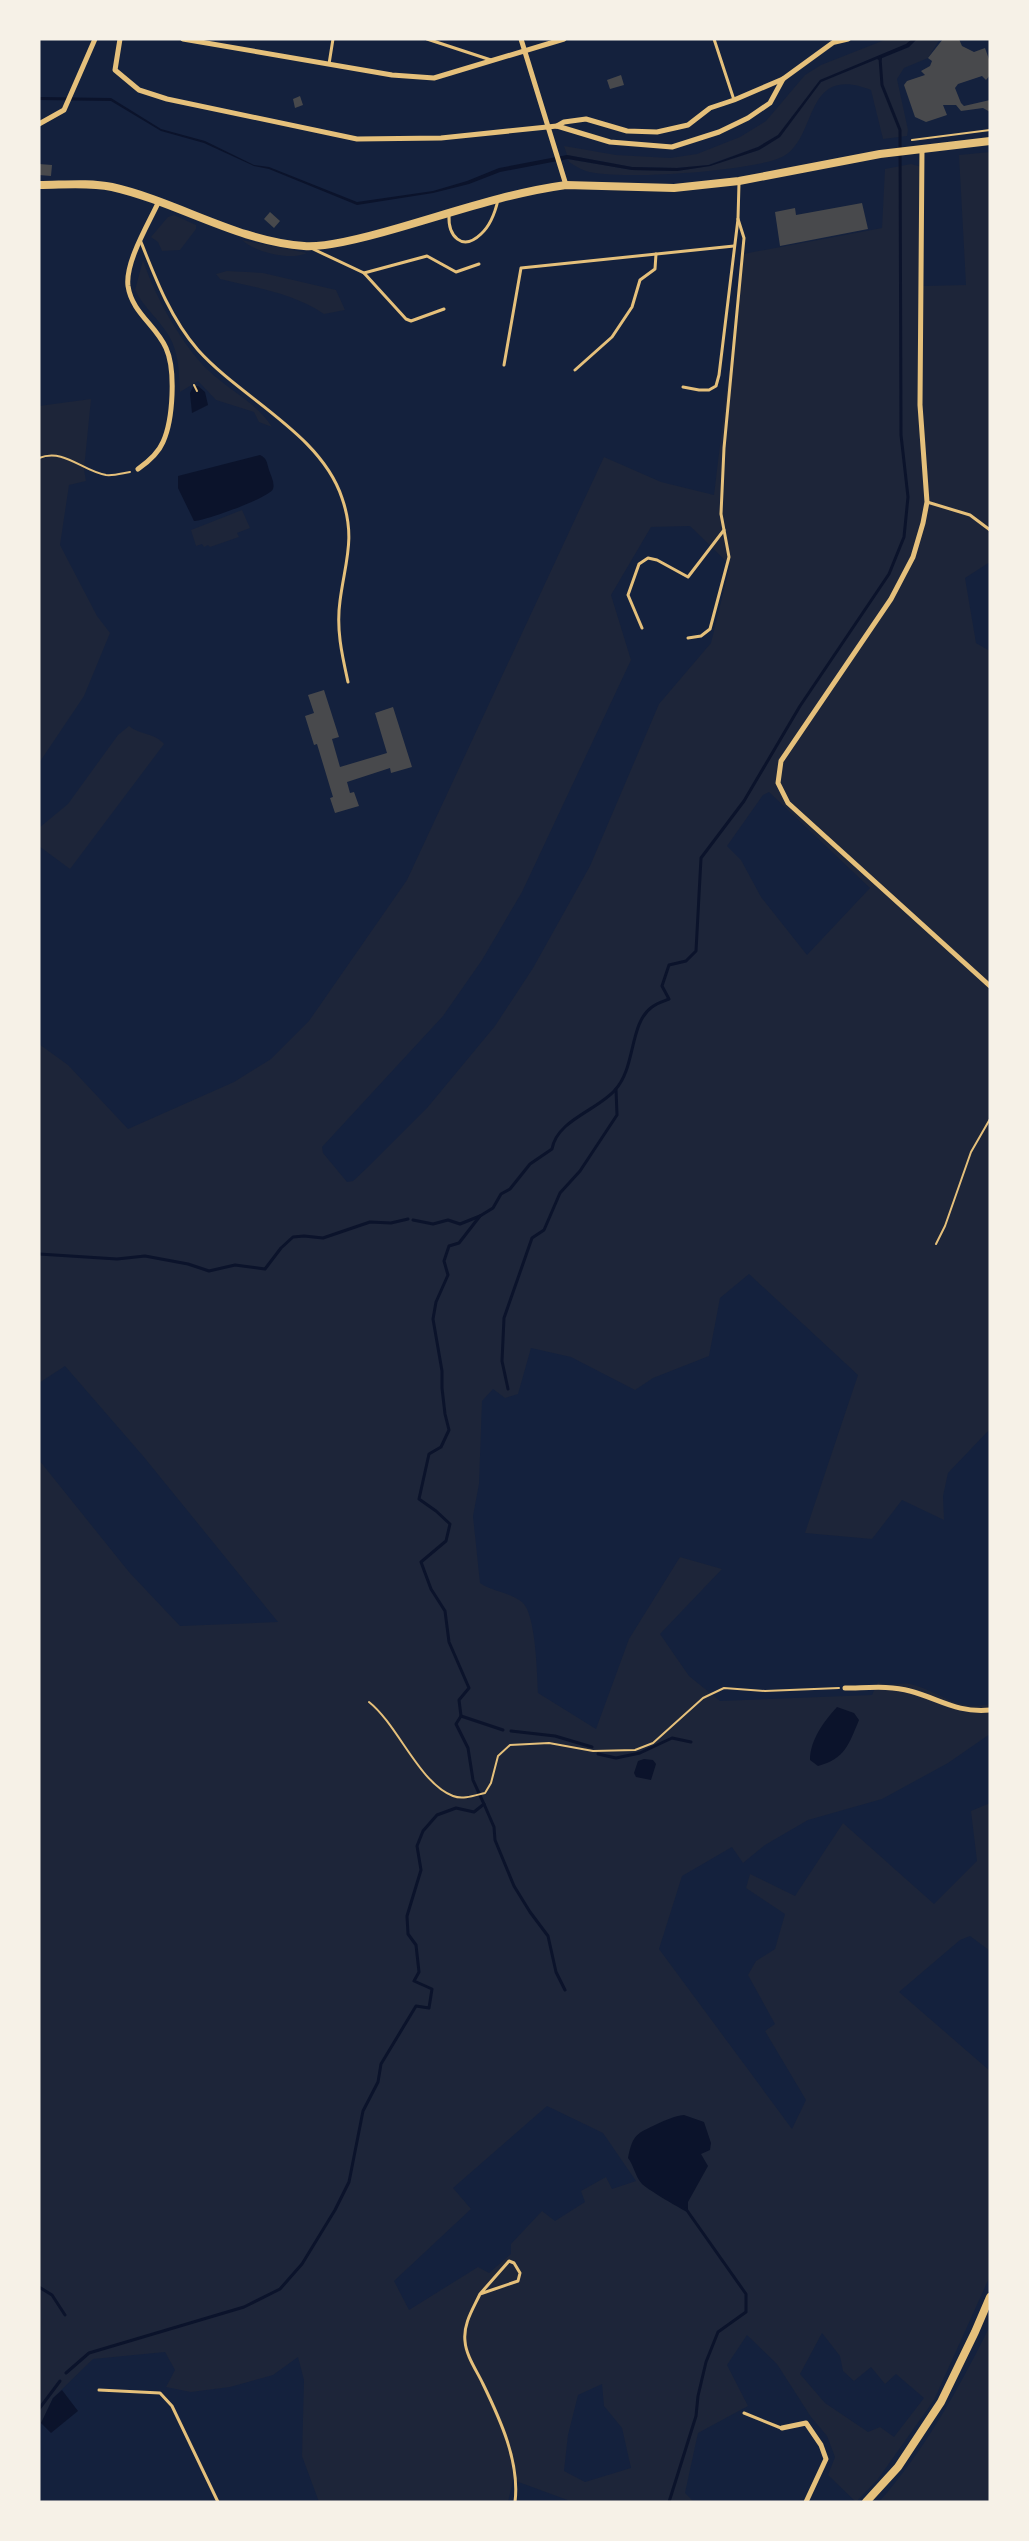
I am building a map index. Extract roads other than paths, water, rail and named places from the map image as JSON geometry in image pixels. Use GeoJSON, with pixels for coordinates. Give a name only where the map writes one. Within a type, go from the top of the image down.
{"type":"FeatureCollection","features":[{"type":"Feature","properties":{"kind":"main road"},"geometry":{"type":"LineString","coordinates":[[39,185],[84,184],[111,187],[159,201],[242,234],[305,246],[373,235],[499,198],[566,185],[674,188],[739,181],[880,154],[909,146],[922,148],[990,141]]}},
{"type":"Feature","properties":{"kind":"main road"},"geometry":{"type":"LineString","coordinates":[[866,2502],[898,2467],[941,2402],[971,2342],[990,2297]]}},
{"type":"Feature","properties":{"kind":"street"},"geometry":{"type":"LineString","coordinates":[[39,124],[64,110],[94,39]]}},
{"type":"Feature","properties":{"kind":"street"},"geometry":{"type":"LineString","coordinates":[[120,39],[115,70],[139,90],[167,99],[357,139],[441,138],[557,126],[610,142],[672,147],[719,132],[748,118],[770,103],[783,79]]}},
{"type":"Feature","properties":{"kind":"street"},"geometry":{"type":"LineString","coordinates":[[183,39],[393,75],[434,78],[564,39]]}},
{"type":"Feature","properties":{"kind":"street"},"geometry":{"type":"LineString","coordinates":[[521,39],[566,185]]}},
{"type":"Feature","properties":{"kind":"street"},"geometry":{"type":"LineString","coordinates":[[557,126],[564,122],[586,119],[627,130],[657,132],[688,125],[710,108],[783,79],[836,40],[848,39]]}},
{"type":"Feature","properties":{"kind":"street"},"geometry":{"type":"LineString","coordinates":[[922,148],[920,405],[927,502],[913,557],[891,599],[781,761],[778,783],[788,803],[990,986]]}},
{"type":"Feature","properties":{"kind":"street"},"geometry":{"type":"LineString","coordinates":[[138,469],[152,458],[163,443],[172,400],[170,360],[166,347],[134,305],[128,287],[128,271],[159,201]]}},
{"type":"Feature","properties":{"kind":"street"},"geometry":{"type":"LineString","coordinates":[[844,1688],[910,1690],[952,1707],[970,1711],[990,1710]]}},
{"type":"Feature","properties":{"kind":"street"},"geometry":{"type":"LineString","coordinates":[[782,2428],[806,2423],[821,2445],[826,2459],[806,2502]]}},
{"type":"Feature","properties":{"kind":"lane"},"geometry":{"type":"LineString","coordinates":[[329,64],[333,39]]}},
{"type":"Feature","properties":{"kind":"lane"},"geometry":{"type":"LineString","coordinates":[[427,39],[493,61]]}},
{"type":"Feature","properties":{"kind":"lane"},"geometry":{"type":"LineString","coordinates":[[714,39],[734,100]]}},
{"type":"Feature","properties":{"kind":"lane"},"geometry":{"type":"LineString","coordinates":[[683,387],[709,390],[716,386],[719,375],[738,219],[739,181]]}},
{"type":"Feature","properties":{"kind":"lane"},"geometry":{"type":"LineString","coordinates":[[449,213],[452,236],[458,240],[473,240],[490,222],[499,198]]}},
{"type":"Feature","properties":{"kind":"lane"},"geometry":{"type":"LineString","coordinates":[[688,638],[701,636],[710,629],[729,557],[721,514],[724,448],[744,238],[738,219]]}},
{"type":"Feature","properties":{"kind":"lane"},"geometry":{"type":"LineString","coordinates":[[141,242],[175,319],[197,349],[223,375],[300,437],[325,465],[335,481],[350,529],[348,562],[340,602],[339,642],[348,682]]}},
{"type":"Feature","properties":{"kind":"lane"},"geometry":{"type":"LineString","coordinates":[[305,246],[364,273],[406,319],[411,321],[444,309]]}},
{"type":"Feature","properties":{"kind":"lane"},"geometry":{"type":"LineString","coordinates":[[504,365],[521,268],[734,246]]}},
{"type":"Feature","properties":{"kind":"lane"},"geometry":{"type":"LineString","coordinates":[[575,370],[612,337],[632,307],[640,280],[655,269],[656,254]]}},
{"type":"Feature","properties":{"kind":"lane"},"geometry":{"type":"LineString","coordinates":[[364,273],[427,256],[456,272],[479,264]]}},
{"type":"Feature","properties":{"kind":"lane"},"geometry":{"type":"LineString","coordinates":[[927,502],[970,515],[990,530]]}},
{"type":"Feature","properties":{"kind":"lane"},"geometry":{"type":"LineString","coordinates":[[642,628],[628,595],[639,564],[648,558],[657,560],[688,577],[724,530]]}},
{"type":"Feature","properties":{"kind":"lane"},"geometry":{"type":"LineString","coordinates":[[480,2294],[518,2281],[520,2273],[514,2263],[509,2261],[480,2294],[468,2317],[464,2340],[493,2404],[512,2459],[517,2483],[515,2502]]}},
{"type":"Feature","properties":{"kind":"lane"},"geometry":{"type":"LineString","coordinates":[[99,2390],[160,2393],[172,2406],[218,2502]]}},
{"type":"Feature","properties":{"kind":"lane"},"geometry":{"type":"LineString","coordinates":[[744,2413],[782,2428]]}},
{"type":"Feature","properties":{"kind":"waterway"},"geometry":{"type":"LineString","coordinates":[[66,2373],[89,2353],[244,2307],[280,2289],[302,2264],[349,2182],[363,2111],[378,2082],[381,2064],[416,2006],[429,2008],[432,1989],[414,1981],[419,1972],[416,1945],[408,1934],[407,1916],[421,1870],[417,1846],[423,1831],[437,1815],[456,1808],[474,1812],[484,1804],[473,1780],[468,1748],[456,1724],[461,1716],[459,1700],[469,1688],[449,1642],[445,1611],[431,1589],[421,1562],[446,1541],[450,1524],[419,1499],[429,1454],[441,1447],[449,1430],[433,1319],[436,1302],[448,1275],[444,1261],[449,1246],[459,1243],[480,1216],[493,1208],[501,1194],[510,1189],[530,1164],[552,1149],[555,1139],[562,1130],[608,1097],[622,1081],[639,1024],[654,1006],[669,999],[662,986],[669,965],[686,961],[696,951],[701,858],[744,801],[800,706],[889,574],[904,537],[908,497],[901,435],[900,130],[882,85],[880,58]]}},
{"type":"Feature","properties":{"kind":"waterway"},"geometry":{"type":"LineString","coordinates":[[508,1389],[502,1361],[504,1318],[532,1238],[544,1230],[560,1193],[580,1171],[617,1115],[616,1089]]}},
{"type":"Feature","properties":{"kind":"waterway"},"geometry":{"type":"LineString","coordinates":[[413,1220],[433,1224],[448,1220],[460,1224],[480,1216]]}},
{"type":"Feature","properties":{"kind":"waterway"},"geometry":{"type":"LineString","coordinates":[[39,1254],[117,1259],[145,1256],[188,1264],[209,1271],[235,1265],[265,1269],[293,1237],[323,1238],[370,1222],[391,1223],[408,1219]]}},
{"type":"Feature","properties":{"kind":"waterway"},"geometry":{"type":"LineString","coordinates":[[461,1716],[503,1730]]}},
{"type":"Feature","properties":{"kind":"waterway"},"geometry":{"type":"LineString","coordinates":[[511,1731],[555,1736],[592,1747]]}},
{"type":"Feature","properties":{"kind":"waterway"},"geometry":{"type":"LineString","coordinates":[[598,1754],[616,1758],[640,1753],[672,1738],[691,1742]]}},
{"type":"Feature","properties":{"kind":"waterway"},"geometry":{"type":"LineString","coordinates":[[484,1804],[494,1827],[495,1840],[514,1886],[548,1936],[556,1972],[565,1990]]}},
{"type":"Feature","properties":{"kind":"waterway"},"geometry":{"type":"LineString","coordinates":[[669,2502],[696,2416],[706,2362],[718,2332],[746,2312],[746,2294],[686,2209]]}},
{"type":"Feature","properties":{"kind":"waterway"},"geometry":{"type":"LineString","coordinates":[[39,2287],[52,2295],[65,2315]]}},
{"type":"Feature","properties":{"kind":"waterway"},"geometry":{"type":"LineString","coordinates":[[39,2409],[60,2381]]}}]}
